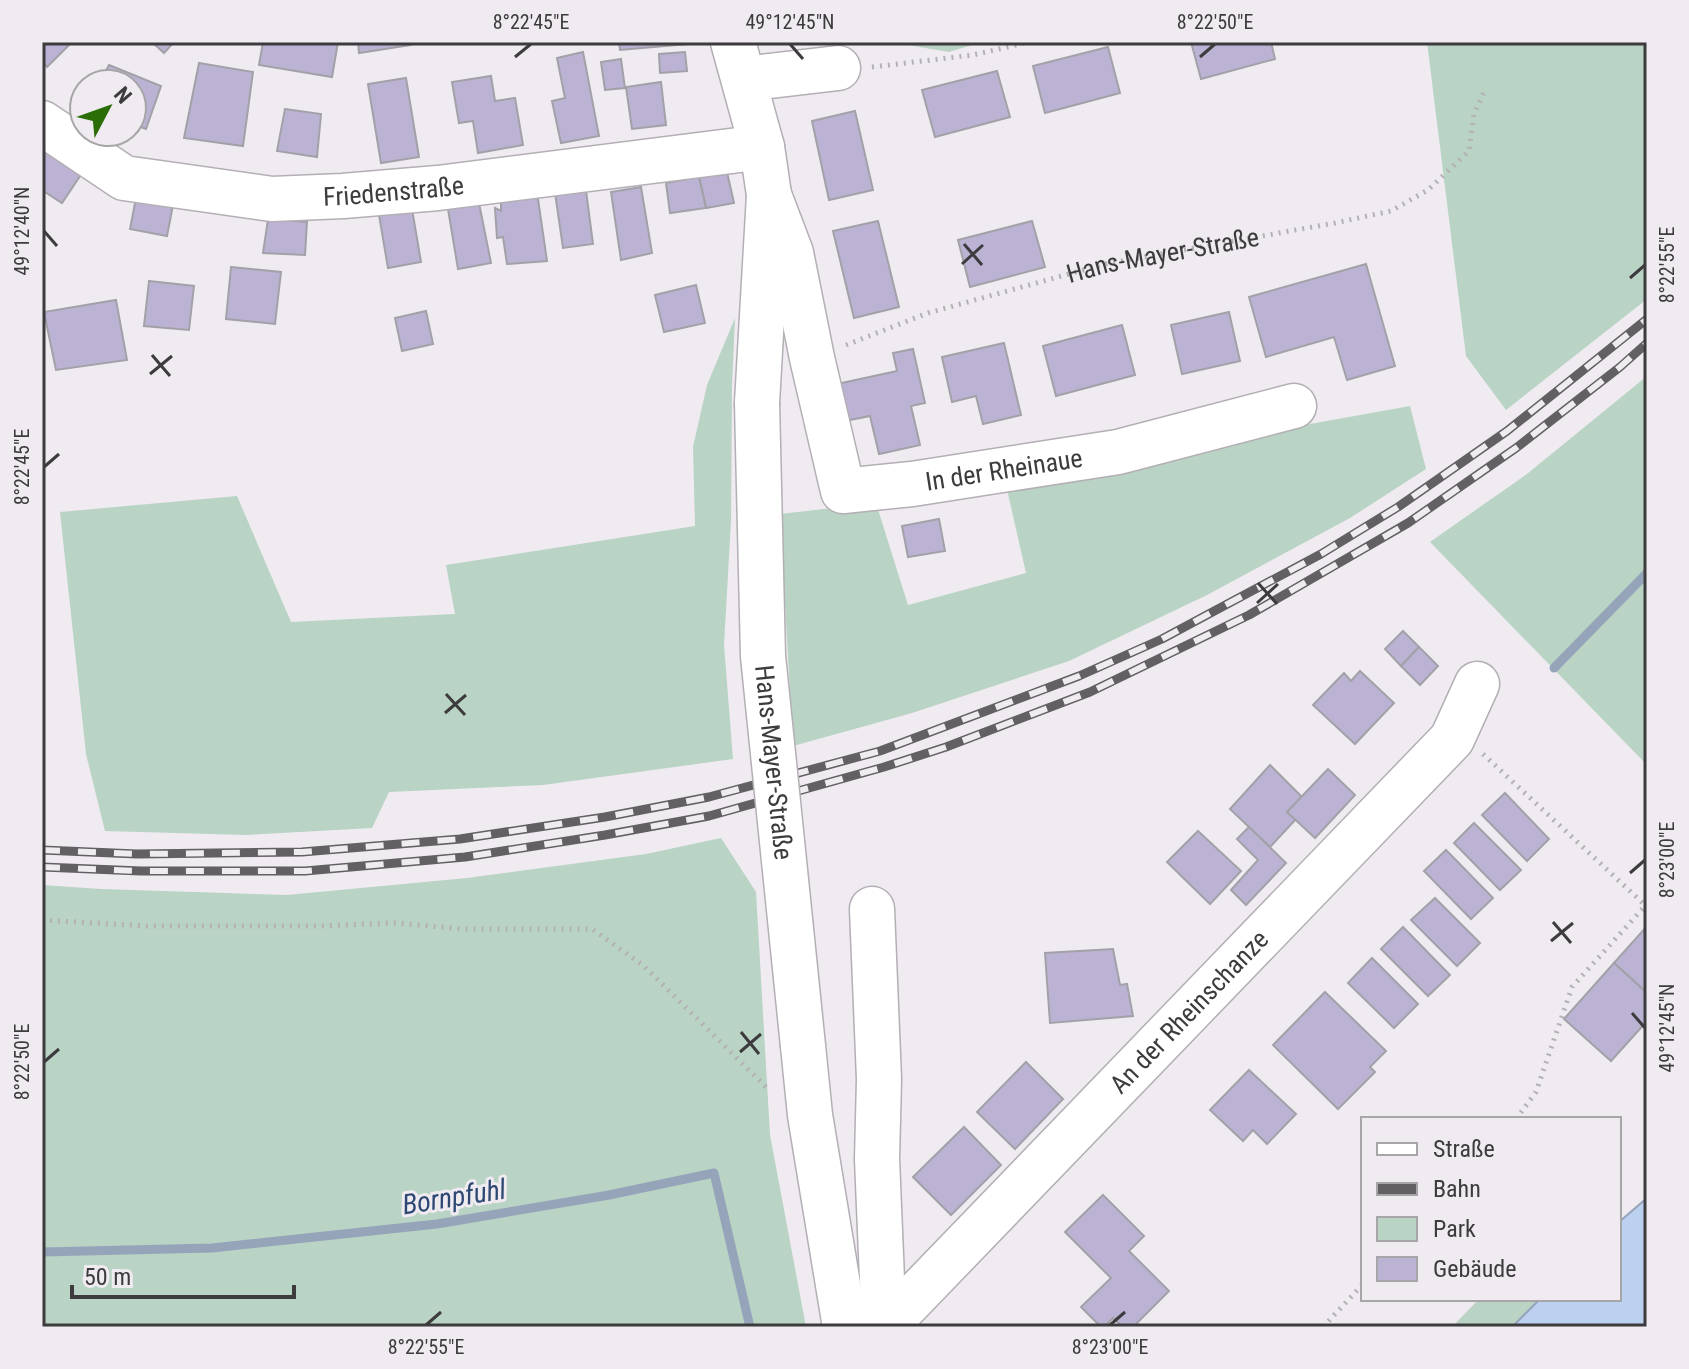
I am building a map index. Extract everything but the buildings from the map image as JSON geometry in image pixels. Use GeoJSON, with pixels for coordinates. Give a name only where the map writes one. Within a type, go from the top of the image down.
{"type":"FeatureCollection","features":[{"type":"Feature","properties":{"kind":"street"},"geometry":{"type":"LineString","coordinates":[[738,60],[838,68]]}},
{"type":"Feature","properties":{"kind":"street","name":"Hans-Mayer-Straße"},"geometry":{"type":"LineString","coordinates":[[738,60],[762,147],[769,195],[757,403],[763,656],[810,1115],[845,1327]]}},
{"type":"Feature","properties":{"kind":"street","name":"Friedenstraße"},"geometry":{"type":"LineString","coordinates":[[42,123],[124,178],[272,199],[438,188],[762,147]]}},
{"type":"Feature","properties":{"kind":"street","name":"Hans-Mayer-Straße"},"geometry":{"type":"LineString","coordinates":[[769,195],[791,253],[812,358]]}},
{"type":"Feature","properties":{"kind":"street","name":"In der Rheinaue"},"geometry":{"type":"LineString","coordinates":[[812,358],[843,491],[912,484],[1118,452],[1294,406]]}},
{"type":"Feature","properties":{"kind":"street","name":"An der Rheinschanze"},"geometry":{"type":"LineString","coordinates":[[885,1327],[1452,739],[1477,684]]}},
{"type":"Feature","properties":{"kind":"street","name":"An der Rheinschanze"},"geometry":{"type":"LineString","coordinates":[[872,909],[879,1079],[877,1159],[885,1327]]}},
{"type":"Feature","properties":{"kind":"path"},"geometry":{"type":"LineString","coordinates":[[838,68],[865,68],[973,55],[1029,42]]}},
{"type":"Feature","properties":{"kind":"path","name":"Hans-Mayer-Straße"},"geometry":{"type":"LineString","coordinates":[[812,358],[928,313],[1105,264],[1391,211],[1428,190],[1469,151],[1474,114],[1484,92]]}},
{"type":"Feature","properties":{"kind":"path"},"geometry":{"type":"LineString","coordinates":[[1456,729],[1646,905],[1572,987],[1536,1092],[1517,1117]]}},
{"type":"Feature","properties":{"kind":"path"},"geometry":{"type":"LineString","coordinates":[[42,920],[146,926],[395,923],[463,929],[592,929],[644,966],[790,1111],[810,1115]]}},
{"type":"Feature","properties":{"kind":"path"},"geometry":{"type":"LineString","coordinates":[[1323,1327],[1361,1286]]}},
{"type":"Feature","properties":{"kind":"green space"},"geometry":{"type":"Polygon","coordinates":[[[890,42],[982,42],[949,52],[890,42]]]}},
{"type":"Feature","properties":{"kind":"green space"},"geometry":{"type":"Polygon","coordinates":[[[1427,42],[1647,42],[1647,299],[1506,410],[1466,356],[1427,42]]]}},
{"type":"Feature","properties":{"kind":"green space"},"geometry":{"type":"Polygon","coordinates":[[[735,318],[731,521],[724,645],[733,759],[543,785],[389,792],[372,828],[246,835],[105,831],[86,754],[60,512],[237,496],[291,622],[455,614],[446,565],[695,526],[693,447],[707,385],[735,318]]]}},
{"type":"Feature","properties":{"kind":"green space"},"geometry":{"type":"Polygon","coordinates":[[[1647,376],[1647,765],[1430,542],[1527,474],[1647,376]]]}},
{"type":"Feature","properties":{"kind":"green space"},"geometry":{"type":"Polygon","coordinates":[[[1410,406],[1426,469],[1350,518],[1207,595],[1069,661],[912,713],[793,746],[780,514],[876,503],[908,605],[1026,573],[1004,476],[1410,406]]]}},
{"type":"Feature","properties":{"kind":"green space"},"geometry":{"type":"Polygon","coordinates":[[[721,838],[756,892],[770,1135],[806,1327],[42,1327],[42,885],[287,895],[467,878],[646,854],[721,838]]]}},
{"type":"Feature","properties":{"kind":"green space"},"geometry":{"type":"Polygon","coordinates":[[[1477,1301],[1538,1301],[1512,1327],[1452,1327],[1477,1301]]]}},
{"type":"Feature","properties":{"kind":"water"},"geometry":{"type":"Polygon","coordinates":[[[1647,1198],[1647,1327],[1512,1327],[1538,1301],[1621,1301],[1621,1220],[1647,1198]]]}},
{"type":"Feature","properties":{"kind":"waterway","name":"Bornpfuhl"},"geometry":{"type":"LineString","coordinates":[[1554,668],[1647,573]]}},
{"type":"Feature","properties":{"kind":"waterway","name":"Bornpfuhl"},"geometry":{"type":"LineString","coordinates":[[42,1252],[212,1248],[437,1224],[609,1195],[714,1173],[750,1327]]}},
{"type":"Feature","properties":{"kind":"railway"},"geometry":{"type":"LineString","coordinates":[[42,850],[137,854],[302,852],[460,839],[605,817],[709,797],[880,751],[1079,676],[1162,639],[1321,554],[1398,507],[1507,431],[1647,319]]}},
{"type":"Feature","properties":{"kind":"railway"},"geometry":{"type":"LineString","coordinates":[[42,867],[141,871],[305,871],[465,857],[709,816],[946,747],[1090,692],[1249,615],[1408,523],[1516,448],[1647,343]]}}]}
